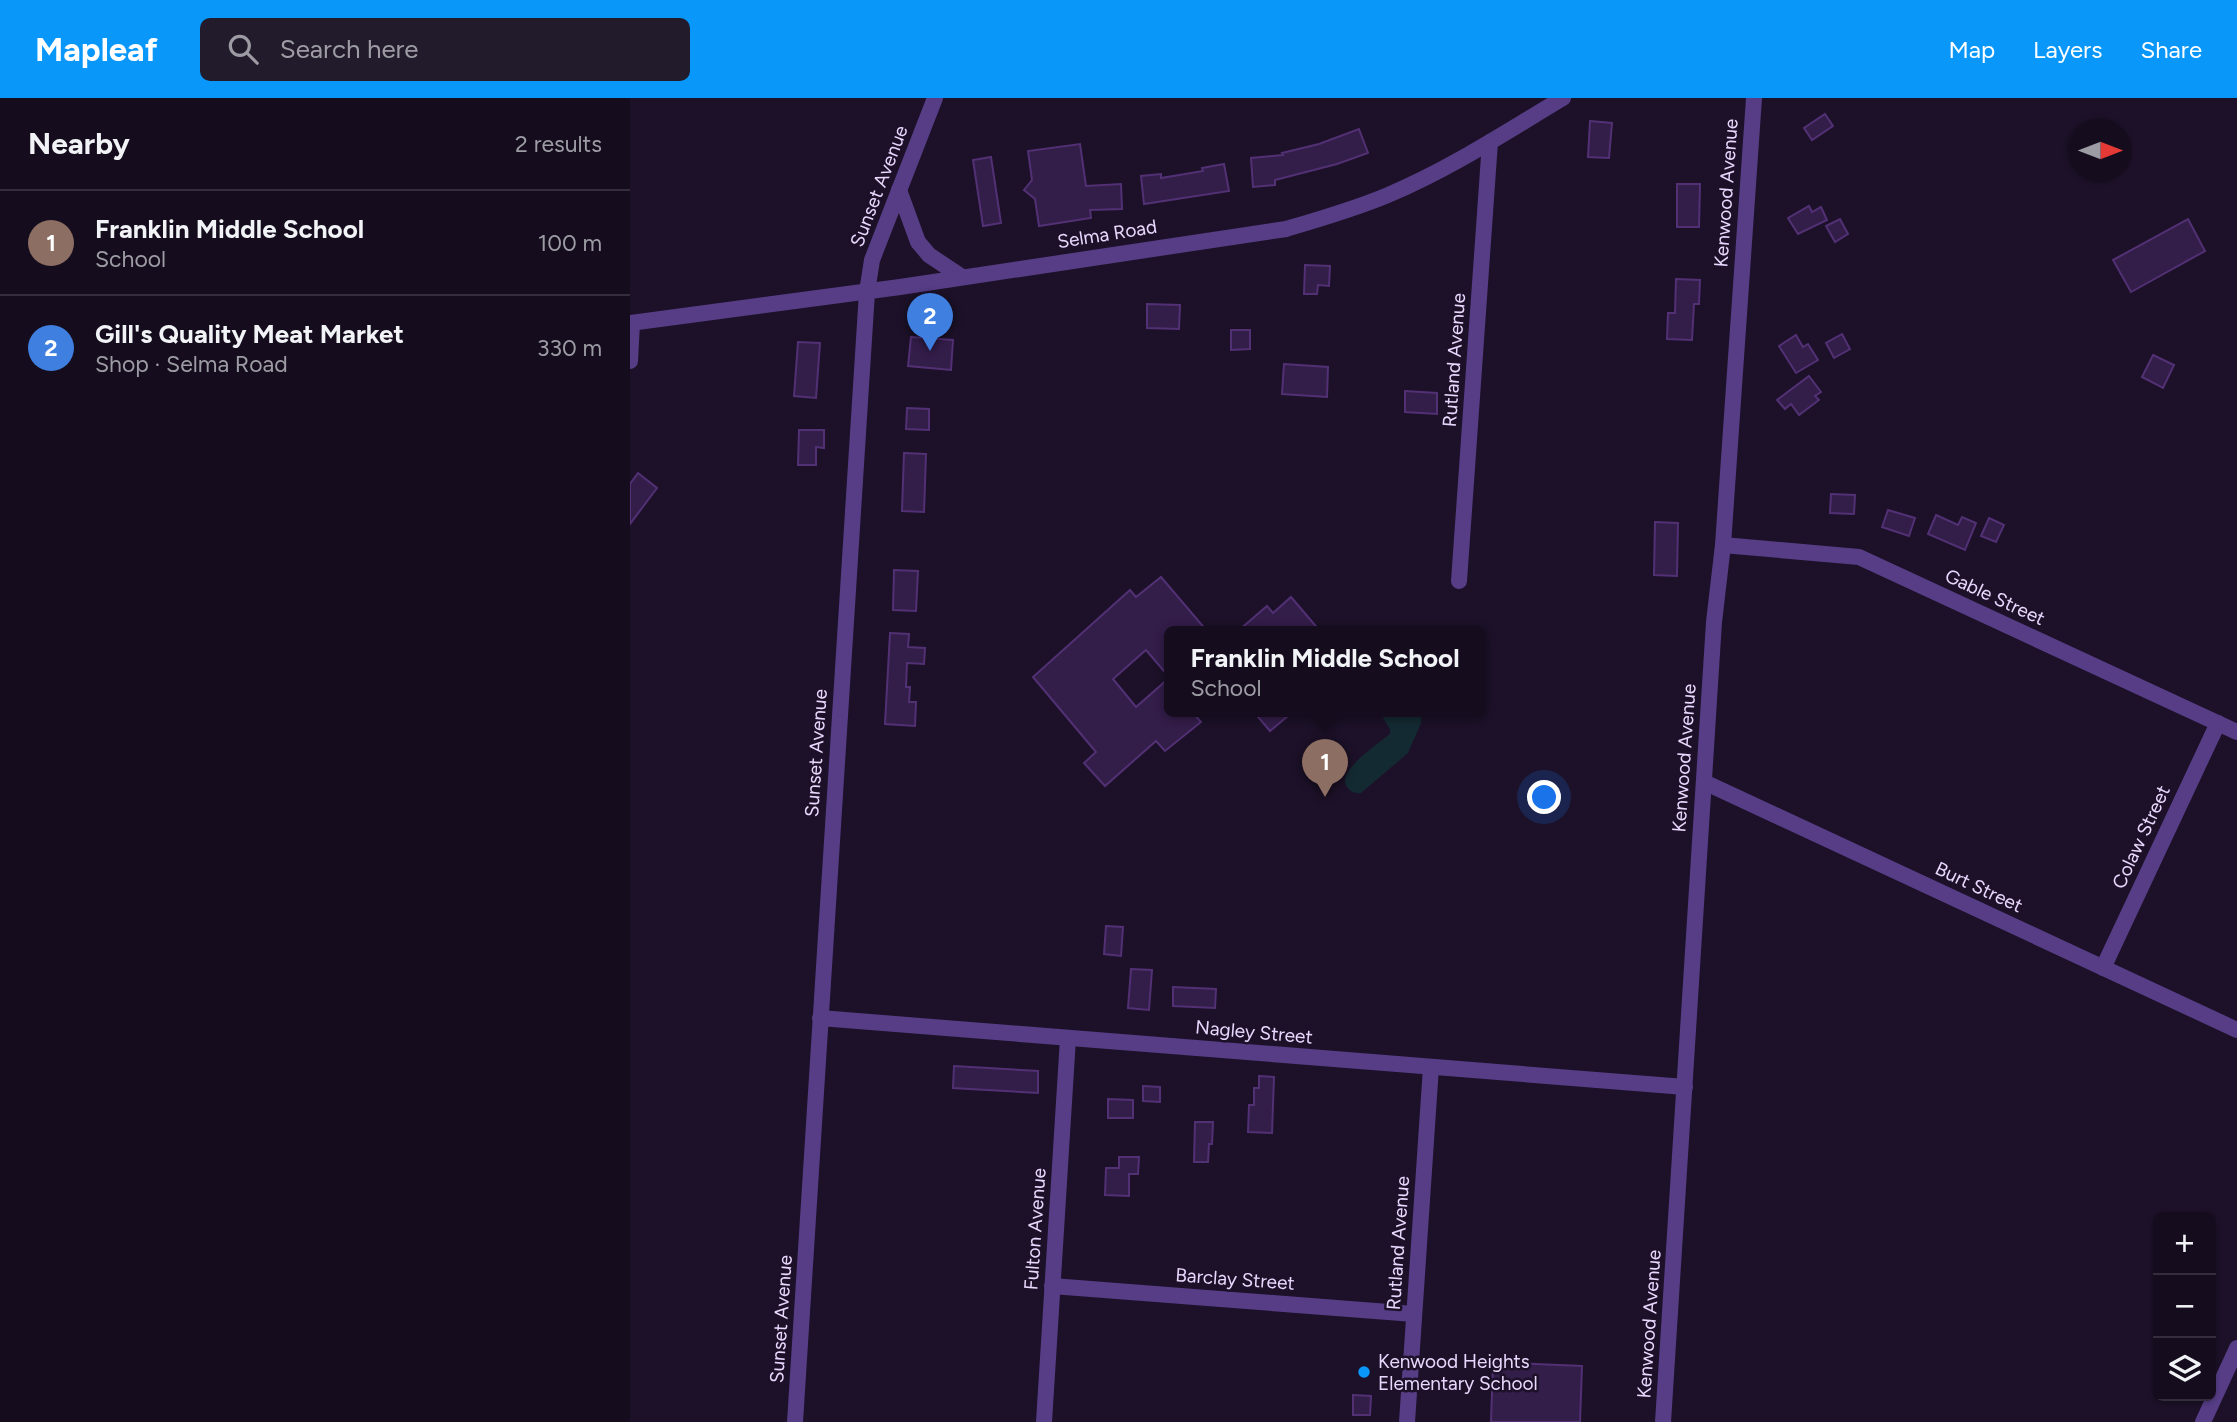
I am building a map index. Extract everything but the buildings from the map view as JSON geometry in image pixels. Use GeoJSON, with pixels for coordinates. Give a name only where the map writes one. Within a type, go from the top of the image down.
{"type":"FeatureCollection","features":[{"type":"Feature","properties":{"kind":"street","name":"Sunset Avenue"},"geometry":{"type":"LineString","coordinates":[[795,1422],[867,292],[873,260],[935,98]]}},
{"type":"Feature","properties":{"kind":"street","name":"Selma Road"},"geometry":{"type":"LineString","coordinates":[[631,323],[867,292],[1286,229],[1337,214],[1429,176],[1563,98]]}},
{"type":"Feature","properties":{"kind":"street","name":"Kenwood Avenue"},"geometry":{"type":"LineString","coordinates":[[1663,1422],[1714,622],[1723,545],[1754,98]]}},
{"type":"Feature","properties":{"kind":"street","name":"Rutland Avenue"},"geometry":{"type":"LineString","coordinates":[[1459,582],[1490,142]]}},
{"type":"Feature","properties":{"kind":"street"},"geometry":{"type":"LineString","coordinates":[[899,190],[918,242],[929,255],[962,277]]}},
{"type":"Feature","properties":{"kind":"street"},"geometry":{"type":"LineString","coordinates":[[630,361],[631,323]]}},
{"type":"Feature","properties":{"kind":"street","name":"Gable Street"},"geometry":{"type":"LineString","coordinates":[[1723,545],[1860,557],[2237,732]]}},
{"type":"Feature","properties":{"kind":"street","name":"Colaw Street"},"geometry":{"type":"LineString","coordinates":[[2103,968],[2218,723]]}},
{"type":"Feature","properties":{"kind":"street","name":"Burt Street"},"geometry":{"type":"LineString","coordinates":[[1704,782],[2237,1030]]}},
{"type":"Feature","properties":{"kind":"street","name":"Nagley Street"},"geometry":{"type":"LineString","coordinates":[[820,1018],[1685,1087]]}},
{"type":"Feature","properties":{"kind":"street","name":"Fulton Avenue"},"geometry":{"type":"LineString","coordinates":[[1044,1422],[1068,1038]]}},
{"type":"Feature","properties":{"kind":"street","name":"Rutland Avenue"},"geometry":{"type":"LineString","coordinates":[[1407,1422],[1431,1067]]}},
{"type":"Feature","properties":{"kind":"street","name":"Barclay Street"},"geometry":{"type":"LineString","coordinates":[[1052,1286],[1414,1314]]}},
{"type":"Feature","properties":{"kind":"street"},"geometry":{"type":"LineString","coordinates":[[2203,1422],[2237,1348]]}},
{"type":"Feature","properties":{"kind":"shaded area"},"geometry":{"type":"Polygon","coordinates":[[[1422,717],[1408,753],[1361,793],[1353,792],[1345,781],[1352,766],[1390,734],[1383,718],[1422,717]]]}},
{"type":"Feature","properties":{"kind":"place","name":"Gill's Quality Meat Market"},"geometry":{"type":"Point","coordinates":[930,351]}},
{"type":"Feature","properties":{"kind":"place","name":"Franklin Middle School"},"geometry":{"type":"Point","coordinates":[1325,797]}},
{"type":"Feature","properties":{"kind":"place","name":"Kenwood Heights Elementary School"},"geometry":{"type":"Point","coordinates":[1364,1372]}}]}
